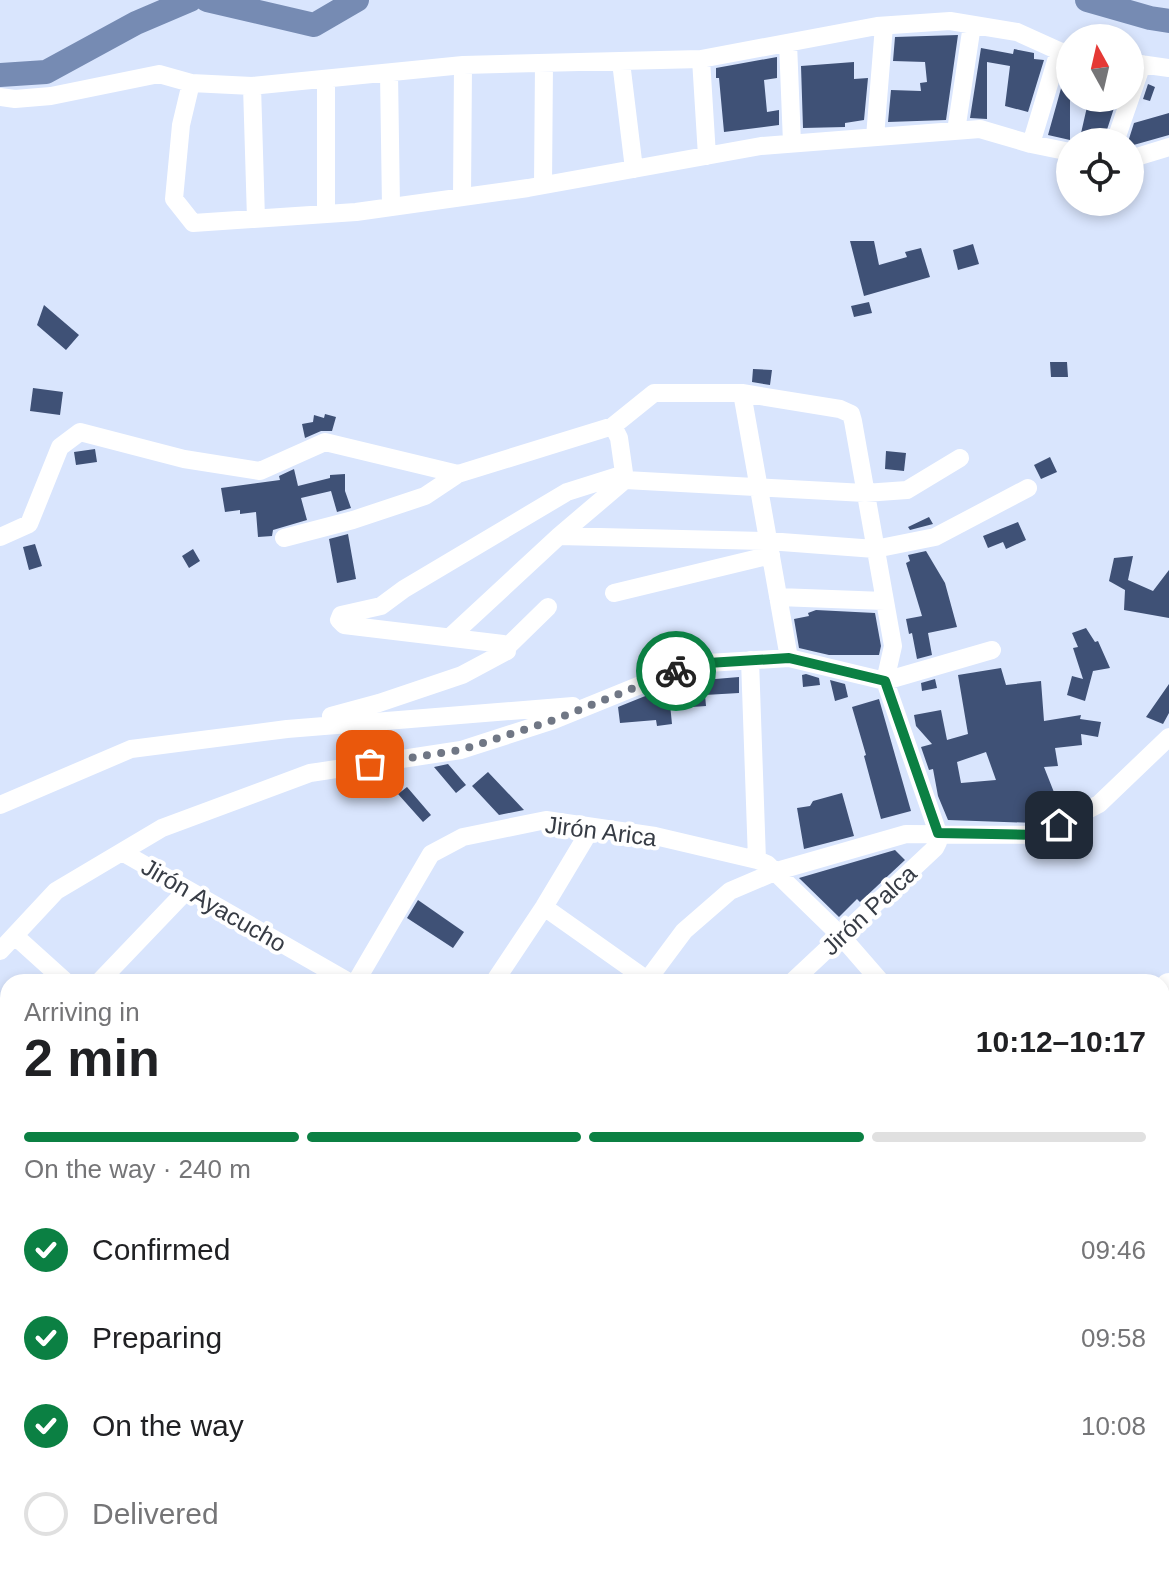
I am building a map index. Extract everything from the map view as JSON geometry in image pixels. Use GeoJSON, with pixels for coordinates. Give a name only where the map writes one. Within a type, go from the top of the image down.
{"type":"FeatureCollection","features":[{"type":"Feature","properties":{"kind":"street"},"geometry":{"type":"LineString","coordinates":[[0,97],[51,96],[159,74],[191,83],[252,86],[463,65],[701,59],[884,26],[950,21],[1017,32],[1056,48]]}},
{"type":"Feature","properties":{"kind":"street"},"geometry":{"type":"LineString","coordinates":[[956,131],[972,25]]}},
{"type":"Feature","properties":{"kind":"street"},"geometry":{"type":"LineString","coordinates":[[875,137],[884,26]]}},
{"type":"Feature","properties":{"kind":"street"},"geometry":{"type":"LineString","coordinates":[[788,43],[792,143]]}},
{"type":"Feature","properties":{"kind":"street"},"geometry":{"type":"LineString","coordinates":[[701,59],[707,156]]}},
{"type":"Feature","properties":{"kind":"street"},"geometry":{"type":"LineString","coordinates":[[621,62],[634,169]]}},
{"type":"Feature","properties":{"kind":"street"},"geometry":{"type":"LineString","coordinates":[[543,185],[544,64]]}},
{"type":"Feature","properties":{"kind":"street"},"geometry":{"type":"LineString","coordinates":[[1144,64],[1169,68]]}},
{"type":"Feature","properties":{"kind":"street"},"geometry":{"type":"LineString","coordinates":[[462,197],[463,65]]}},
{"type":"Feature","properties":{"kind":"street"},"geometry":{"type":"LineString","coordinates":[[389,73],[391,207]]}},
{"type":"Feature","properties":{"kind":"street"},"geometry":{"type":"LineString","coordinates":[[1031,144],[1056,76]]}},
{"type":"Feature","properties":{"kind":"street"},"geometry":{"type":"LineString","coordinates":[[326,79],[326,214]]}},
{"type":"Feature","properties":{"kind":"street"},"geometry":{"type":"LineString","coordinates":[[191,83],[181,125],[174,199],[193,223],[391,207],[792,143],[980,129],[1056,149]]}},
{"type":"Feature","properties":{"kind":"street"},"geometry":{"type":"LineString","coordinates":[[252,86],[256,219]]}},
{"type":"Feature","properties":{"kind":"street"},"geometry":{"type":"LineString","coordinates":[[1144,155],[1169,147]]}},
{"type":"Feature","properties":{"kind":"street"},"geometry":{"type":"LineString","coordinates":[[284,538],[353,520],[425,496],[458,474],[613,426],[654,393],[742,393],[840,409],[851,414],[893,646],[885,681],[938,833]]}},
{"type":"Feature","properties":{"kind":"street"},"geometry":{"type":"LineString","coordinates":[[742,393],[789,658]]}},
{"type":"Feature","properties":{"kind":"street"},"geometry":{"type":"LineString","coordinates":[[613,426],[619,438],[625,477]]}},
{"type":"Feature","properties":{"kind":"street"},"geometry":{"type":"LineString","coordinates":[[0,537],[29,524],[60,447],[80,432],[184,459],[260,471],[325,442],[458,474]]}},
{"type":"Feature","properties":{"kind":"street"},"geometry":{"type":"LineString","coordinates":[[507,647],[503,644],[344,625],[339,620],[341,615],[381,606],[404,589],[567,492],[625,477],[865,493],[907,490],[960,458]]}},
{"type":"Feature","properties":{"kind":"street"},"geometry":{"type":"LineString","coordinates":[[450,637],[625,477]]}},
{"type":"Feature","properties":{"kind":"street"},"geometry":{"type":"LineString","coordinates":[[559,536],[769,548],[875,549],[935,537],[1028,488]]}},
{"type":"Feature","properties":{"kind":"street"},"geometry":{"type":"LineString","coordinates":[[614,593],[769,548]]}},
{"type":"Feature","properties":{"kind":"street"},"geometry":{"type":"LineString","coordinates":[[778,597],[885,601]]}},
{"type":"Feature","properties":{"kind":"street"},"geometry":{"type":"LineString","coordinates":[[308,727],[324,718],[462,675],[507,651],[507,647],[548,607]]}},
{"type":"Feature","properties":{"kind":"street"},"geometry":{"type":"LineString","coordinates":[[0,951],[56,891],[162,828],[310,773],[461,750],[592,705],[692,664],[789,658],[885,681],[992,650]]}},
{"type":"Feature","properties":{"kind":"street"},"geometry":{"type":"LineString","coordinates":[[750,660],[757,860]]}},
{"type":"Feature","properties":{"kind":"street"},"geometry":{"type":"LineString","coordinates":[[0,805],[131,749],[308,727],[592,705]]}},
{"type":"Feature","properties":{"kind":"street"},"geometry":{"type":"LineString","coordinates":[[653,974],[684,931],[730,891],[777,871],[906,834],[1039,835],[1099,804],[1169,737]]}},
{"type":"Feature","properties":{"kind":"street","name":"Jirón Arica"},"geometry":{"type":"LineString","coordinates":[[361,974],[431,854],[463,837],[546,820],[655,836],[757,860],[777,871],[874,974]]}},
{"type":"Feature","properties":{"kind":"street"},"geometry":{"type":"LineString","coordinates":[[499,974],[592,827]]}},
{"type":"Feature","properties":{"kind":"street","name":"Jirón Palca"},"geometry":{"type":"LineString","coordinates":[[801,974],[935,848],[938,833]]}},
{"type":"Feature","properties":{"kind":"street","name":"Jirón Ayacucho"},"geometry":{"type":"LineString","coordinates":[[122,852],[335,974]]}},
{"type":"Feature","properties":{"kind":"street"},"geometry":{"type":"LineString","coordinates":[[107,974],[187,890]]}},
{"type":"Feature","properties":{"kind":"street"},"geometry":{"type":"LineString","coordinates":[[544,907],[638,974]]}},
{"type":"Feature","properties":{"kind":"street"},"geometry":{"type":"LineString","coordinates":[[15,936],[57,974]]}},
{"type":"Feature","properties":{"kind":"building"},"geometry":{"type":"Polygon","coordinates":[[[958,35],[946,120],[888,122],[891,90],[921,91],[920,83],[927,82],[925,62],[893,61],[895,37],[958,35]]]}},
{"type":"Feature","properties":{"kind":"building"},"geometry":{"type":"Polygon","coordinates":[[[981,48],[1013,54],[1014,49],[1034,53],[1034,59],[1044,60],[1028,112],[1005,106],[1010,66],[987,62],[987,119],[970,118],[981,48]]]}},
{"type":"Feature","properties":{"kind":"building"},"geometry":{"type":"Polygon","coordinates":[[[777,57],[777,78],[764,80],[767,112],[779,110],[779,125],[724,132],[716,68],[777,57]]]}},
{"type":"Feature","properties":{"kind":"building"},"geometry":{"type":"Polygon","coordinates":[[[854,62],[854,79],[868,78],[864,120],[845,123],[845,127],[803,128],[801,66],[854,62]]]}},
{"type":"Feature","properties":{"kind":"building"},"geometry":{"type":"Polygon","coordinates":[[[1148,84],[1155,87],[1150,101],[1144,99],[1148,84]]]}},
{"type":"Feature","properties":{"kind":"building"},"geometry":{"type":"Polygon","coordinates":[[[1056,106],[1056,112],[1070,112],[1070,128],[1056,128],[1056,137],[1048,135],[1056,106]]]}},
{"type":"Feature","properties":{"kind":"building"},"geometry":{"type":"Polygon","coordinates":[[[1086,112],[1113,112],[1108,128],[1082,128],[1086,112]]]}},
{"type":"Feature","properties":{"kind":"building"},"geometry":{"type":"Polygon","coordinates":[[[1169,113],[1169,135],[1144,142],[1144,128],[1132,128],[1134,123],[1169,113]]]}},
{"type":"Feature","properties":{"kind":"building"},"geometry":{"type":"Polygon","coordinates":[[[850,241],[874,241],[879,265],[907,257],[905,252],[921,248],[930,277],[864,296],[850,241]]]}},
{"type":"Feature","properties":{"kind":"building"},"geometry":{"type":"Polygon","coordinates":[[[973,244],[979,264],[958,270],[953,250],[973,244]]]}},
{"type":"Feature","properties":{"kind":"building"},"geometry":{"type":"Polygon","coordinates":[[[869,302],[872,313],[854,317],[851,306],[869,302]]]}},
{"type":"Feature","properties":{"kind":"building"},"geometry":{"type":"Polygon","coordinates":[[[44,305],[79,335],[66,350],[37,325],[44,305]]]}},
{"type":"Feature","properties":{"kind":"building"},"geometry":{"type":"Polygon","coordinates":[[[1050,362],[1067,362],[1068,377],[1051,377],[1050,362]]]}},
{"type":"Feature","properties":{"kind":"building"},"geometry":{"type":"Polygon","coordinates":[[[753,369],[772,370],[770,385],[752,382],[753,369]]]}},
{"type":"Feature","properties":{"kind":"building"},"geometry":{"type":"Polygon","coordinates":[[[33,388],[63,392],[60,415],[30,411],[33,388]]]}},
{"type":"Feature","properties":{"kind":"building"},"geometry":{"type":"Polygon","coordinates":[[[325,414],[336,417],[332,431],[321,431],[305,438],[302,424],[313,422],[314,415],[324,418],[325,414]]]}},
{"type":"Feature","properties":{"kind":"building"},"geometry":{"type":"Polygon","coordinates":[[[95,449],[97,462],[76,465],[74,452],[95,449]]]}},
{"type":"Feature","properties":{"kind":"building"},"geometry":{"type":"Polygon","coordinates":[[[886,451],[906,453],[904,471],[885,469],[886,451]]]}},
{"type":"Feature","properties":{"kind":"building"},"geometry":{"type":"Polygon","coordinates":[[[1050,457],[1057,472],[1041,479],[1034,465],[1050,457]]]}},
{"type":"Feature","properties":{"kind":"building"},"geometry":{"type":"Polygon","coordinates":[[[294,469],[298,486],[330,478],[330,475],[345,474],[345,491],[351,508],[337,512],[331,491],[301,498],[307,520],[273,530],[272,536],[258,537],[256,512],[225,512],[221,488],[280,480],[279,476],[294,469]]]}},
{"type":"Feature","properties":{"kind":"building"},"geometry":{"type":"Polygon","coordinates":[[[929,517],[933,524],[910,530],[908,527],[929,517]]]}},
{"type":"Feature","properties":{"kind":"building"},"geometry":{"type":"Polygon","coordinates":[[[1018,522],[1026,540],[1006,549],[1003,542],[988,548],[983,536],[1018,522]]]}},
{"type":"Feature","properties":{"kind":"building"},"geometry":{"type":"Polygon","coordinates":[[[348,534],[356,579],[337,583],[329,539],[348,534]]]}},
{"type":"Feature","properties":{"kind":"building"},"geometry":{"type":"Polygon","coordinates":[[[35,544],[42,566],[29,570],[23,547],[35,544]]]}},
{"type":"Feature","properties":{"kind":"building"},"geometry":{"type":"Polygon","coordinates":[[[193,549],[200,561],[189,568],[182,556],[193,549]]]}},
{"type":"Feature","properties":{"kind":"building"},"geometry":{"type":"Polygon","coordinates":[[[926,551],[945,583],[957,627],[928,633],[932,655],[917,659],[906,619],[922,616],[906,563],[910,561],[908,555],[926,551]]]}},
{"type":"Feature","properties":{"kind":"building"},"geometry":{"type":"Polygon","coordinates":[[[1133,556],[1128,580],[1153,591],[1169,570],[1169,618],[1124,610],[1125,590],[1109,581],[1114,558],[1133,556]]]}},
{"type":"Feature","properties":{"kind":"building"},"geometry":{"type":"Polygon","coordinates":[[[816,610],[875,613],[881,646],[879,655],[829,655],[799,648],[794,619],[809,616],[808,613],[816,610]]]}},
{"type":"Feature","properties":{"kind":"building"},"geometry":{"type":"Polygon","coordinates":[[[1086,628],[1095,642],[1098,641],[1110,668],[1093,671],[1085,701],[1067,695],[1072,676],[1083,679],[1073,648],[1078,647],[1072,633],[1086,628]]]}},
{"type":"Feature","properties":{"kind":"building"},"geometry":{"type":"Polygon","coordinates":[[[1001,668],[1006,685],[1041,681],[1044,721],[1081,715],[1080,719],[1101,722],[1098,737],[1081,734],[1082,745],[1055,748],[1058,766],[1044,767],[1061,810],[1036,823],[948,820],[938,796],[933,769],[929,770],[921,747],[932,744],[916,726],[914,715],[941,710],[947,740],[968,734],[958,675],[1001,668]],[[986,752],[957,762],[961,783],[996,780],[986,752]]]}},
{"type":"Feature","properties":{"kind":"building"},"geometry":{"type":"Polygon","coordinates":[[[802,675],[819,678],[820,685],[803,687],[802,675]]]}},
{"type":"Feature","properties":{"kind":"building"},"geometry":{"type":"Polygon","coordinates":[[[739,677],[739,693],[705,695],[706,706],[692,707],[691,702],[670,704],[672,724],[657,726],[656,720],[620,723],[618,707],[680,682],[739,677]]]}},
{"type":"Feature","properties":{"kind":"building"},"geometry":{"type":"Polygon","coordinates":[[[935,679],[937,688],[922,691],[921,683],[935,679]]]}},
{"type":"Feature","properties":{"kind":"building"},"geometry":{"type":"Polygon","coordinates":[[[830,680],[845,684],[848,697],[835,701],[830,680]]]}},
{"type":"Feature","properties":{"kind":"building"},"geometry":{"type":"Polygon","coordinates":[[[1169,684],[1169,713],[1163,724],[1146,717],[1169,684]]]}},
{"type":"Feature","properties":{"kind":"building"},"geometry":{"type":"Polygon","coordinates":[[[879,699],[911,811],[881,819],[852,707],[879,699]]]}},
{"type":"Feature","properties":{"kind":"building"},"geometry":{"type":"Polygon","coordinates":[[[448,764],[466,785],[456,793],[434,767],[448,764]]]}},
{"type":"Feature","properties":{"kind":"building"},"geometry":{"type":"Polygon","coordinates":[[[488,772],[524,810],[499,815],[472,786],[488,772]]]}},
{"type":"Feature","properties":{"kind":"building"},"geometry":{"type":"Polygon","coordinates":[[[407,787],[431,815],[423,822],[398,794],[407,787]]]}},
{"type":"Feature","properties":{"kind":"building"},"geometry":{"type":"Polygon","coordinates":[[[842,793],[854,836],[804,849],[797,808],[842,793]]]}},
{"type":"Feature","properties":{"kind":"building"},"geometry":{"type":"Polygon","coordinates":[[[895,850],[905,860],[839,917],[799,878],[895,850]]]}},
{"type":"Feature","properties":{"kind":"building"},"geometry":{"type":"Polygon","coordinates":[[[418,900],[464,932],[453,948],[407,918],[418,900]]]}},
{"type":"Feature","properties":{"kind":"waterway"},"geometry":{"type":"LineString","coordinates":[[0,75],[46,72],[136,23],[190,0]]}},
{"type":"Feature","properties":{"kind":"waterway"},"geometry":{"type":"LineString","coordinates":[[207,0],[314,25],[357,0]]}},
{"type":"Feature","properties":{"kind":"waterway"},"geometry":{"type":"LineString","coordinates":[[1087,0],[1169,21]]}},
{"type":"Feature","properties":{"kind":"way so far"},"geometry":{"type":"LineString","coordinates":[[370,764],[461,750],[554,720],[676,671]]}},
{"type":"Feature","properties":{"kind":"route"},"geometry":{"type":"LineString","coordinates":[[676,671],[692,664],[789,658],[885,681],[938,833],[1039,835],[1059,825]]}}]}
